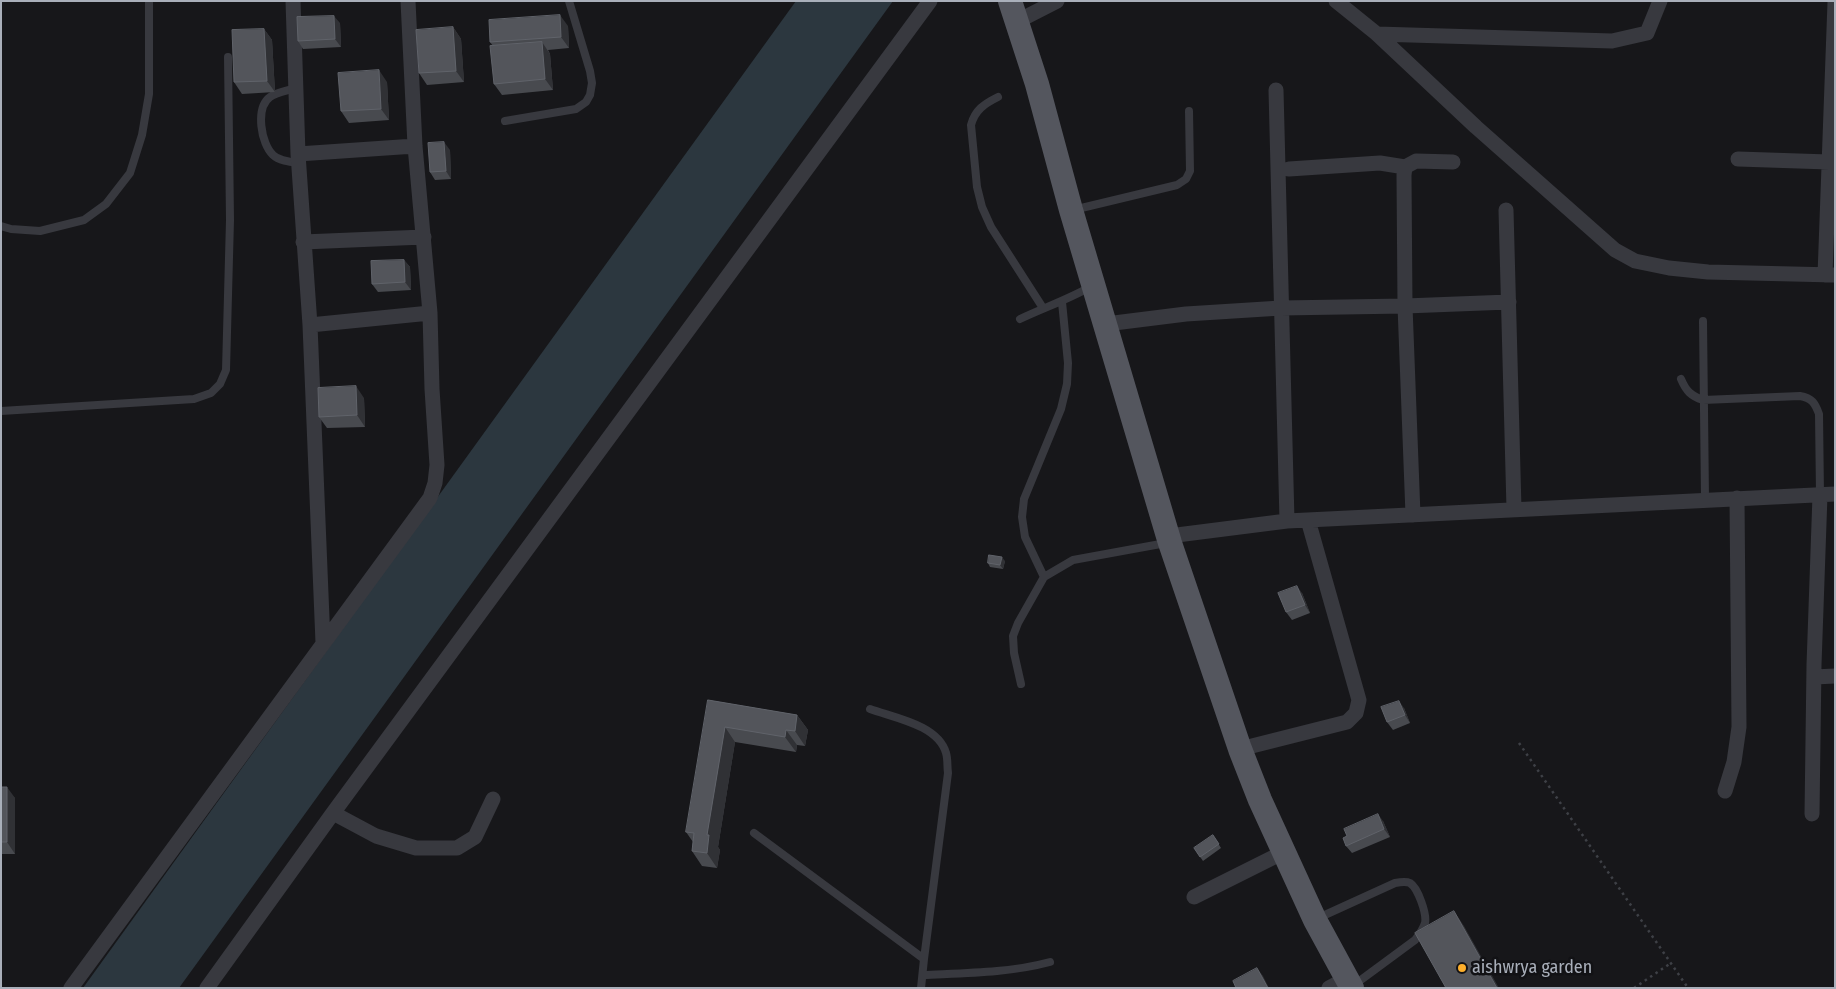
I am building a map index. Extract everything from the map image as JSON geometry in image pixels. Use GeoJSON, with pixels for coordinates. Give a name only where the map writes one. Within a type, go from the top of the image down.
{"type":"FeatureCollection","features":[{"type":"Feature","properties":{"kind":"main road"},"geometry":{"type":"LineString","coordinates":[[1013,11],[1037,84],[1071,210],[1170,539],[1240,749],[1260,800],[1345,985]]}},
{"type":"Feature","properties":{"kind":"street"},"geometry":{"type":"LineString","coordinates":[[293,1],[298,159],[310,325],[323,644]]}},
{"type":"Feature","properties":{"kind":"street"},"geometry":{"type":"LineString","coordinates":[[71,988],[430,498],[435,483],[437,465],[430,313],[415,146],[408,1]]}},
{"type":"Feature","properties":{"kind":"street"},"geometry":{"type":"LineString","coordinates":[[207,988],[333,813],[930,1]]}},
{"type":"Feature","properties":{"kind":"street"},"geometry":{"type":"LineString","coordinates":[[1013,11],[1057,1]]}},
{"type":"Feature","properties":{"kind":"street"},"geometry":{"type":"LineString","coordinates":[[1336,1],[1377,34],[1476,128],[1615,250],[1635,261],[1668,268],[1708,272],[1830,275],[1829,162],[1835,2]]}},
{"type":"Feature","properties":{"kind":"street"},"geometry":{"type":"LineString","coordinates":[[1377,34],[1612,41],[1647,32],[1660,1]]}},
{"type":"Feature","properties":{"kind":"street"},"geometry":{"type":"LineString","coordinates":[[1276,90],[1287,521]]}},
{"type":"Feature","properties":{"kind":"street"},"geometry":{"type":"LineString","coordinates":[[298,159],[415,146]]}},
{"type":"Feature","properties":{"kind":"street"},"geometry":{"type":"LineString","coordinates":[[1738,160],[1829,162]]}},
{"type":"Feature","properties":{"kind":"street"},"geometry":{"type":"LineString","coordinates":[[1289,169],[1380,163],[1405,167],[1416,161],[1453,162]]}},
{"type":"Feature","properties":{"kind":"street"},"geometry":{"type":"LineString","coordinates":[[1405,167],[1405,306],[1413,515]]}},
{"type":"Feature","properties":{"kind":"street"},"geometry":{"type":"LineString","coordinates":[[1506,210],[1514,509]]}},
{"type":"Feature","properties":{"kind":"street"},"geometry":{"type":"LineString","coordinates":[[303,242],[424,237]]}},
{"type":"Feature","properties":{"kind":"street"},"geometry":{"type":"LineString","coordinates":[[1106,324],[1186,314],[1281,308],[1508,302]]}},
{"type":"Feature","properties":{"kind":"street"},"geometry":{"type":"LineString","coordinates":[[310,325],[430,313]]}},
{"type":"Feature","properties":{"kind":"street"},"geometry":{"type":"LineString","coordinates":[[1170,539],[1287,521],[1828,494],[1814,678],[1812,814]]}},
{"type":"Feature","properties":{"kind":"street"},"geometry":{"type":"LineString","coordinates":[[1725,791],[1734,762],[1739,727],[1737,498]]}},
{"type":"Feature","properties":{"kind":"street"},"geometry":{"type":"LineString","coordinates":[[1240,749],[1347,722],[1356,713],[1359,700],[1308,520]]}},
{"type":"Feature","properties":{"kind":"street"},"geometry":{"type":"LineString","coordinates":[[1814,678],[1835,676]]}},
{"type":"Feature","properties":{"kind":"street"},"geometry":{"type":"LineString","coordinates":[[333,813],[376,836],[416,848],[457,848],[475,837],[493,799]]}},
{"type":"Feature","properties":{"kind":"street"},"geometry":{"type":"LineString","coordinates":[[1194,897],[1284,852]]}},
{"type":"Feature","properties":{"kind":"lane"},"geometry":{"type":"LineString","coordinates":[[1,226],[40,231],[84,220],[106,204],[130,173],[142,135],[149,94],[149,1]]}},
{"type":"Feature","properties":{"kind":"lane"},"geometry":{"type":"LineString","coordinates":[[505,121],[576,109],[586,102],[590,95],[592,83],[590,71],[569,1]]}},
{"type":"Feature","properties":{"kind":"lane"},"geometry":{"type":"LineString","coordinates":[[1,411],[194,399],[210,393],[220,384],[226,370],[228,322],[230,220],[228,58]]}},
{"type":"Feature","properties":{"kind":"lane"},"geometry":{"type":"LineString","coordinates":[[296,88],[268,98],[261,115],[264,141],[268,150],[274,157],[283,160],[298,159]]}},
{"type":"Feature","properties":{"kind":"lane"},"geometry":{"type":"LineString","coordinates":[[998,97],[978,108],[970,126],[977,187],[982,207],[991,227],[1043,308]]}},
{"type":"Feature","properties":{"kind":"lane"},"geometry":{"type":"LineString","coordinates":[[1071,210],[1177,185],[1186,179],[1190,172],[1189,111]]}},
{"type":"Feature","properties":{"kind":"lane"},"geometry":{"type":"LineString","coordinates":[[1020,319],[1043,308],[1062,302],[1094,285]]}},
{"type":"Feature","properties":{"kind":"lane"},"geometry":{"type":"LineString","coordinates":[[1044,577],[1025,537],[1022,517],[1024,499],[1061,409],[1067,384],[1068,363],[1062,302]]}},
{"type":"Feature","properties":{"kind":"lane"},"geometry":{"type":"LineString","coordinates":[[1703,321],[1705,499]]}},
{"type":"Feature","properties":{"kind":"lane"},"geometry":{"type":"LineString","coordinates":[[1681,379],[1685,389],[1693,397],[1703,400],[1800,396],[1809,398],[1815,404],[1819,414],[1828,494]]}},
{"type":"Feature","properties":{"kind":"lane"},"geometry":{"type":"LineString","coordinates":[[1021,684],[1014,653],[1013,636],[1018,623],[1044,577],[1073,560],[1170,539]]}},
{"type":"Feature","properties":{"kind":"lane"},"geometry":{"type":"LineString","coordinates":[[870,709],[929,730],[939,740],[946,754],[948,773],[921,988]]}},
{"type":"Feature","properties":{"kind":"lane"},"geometry":{"type":"LineString","coordinates":[[754,833],[924,959]]}},
{"type":"Feature","properties":{"kind":"lane"},"geometry":{"type":"LineString","coordinates":[[1314,920],[1395,883],[1410,883],[1414,887],[1426,915],[1425,924],[1421,932],[1415,940],[1345,985]]}},
{"type":"Feature","properties":{"kind":"lane"},"geometry":{"type":"LineString","coordinates":[[923,974],[1026,969],[1050,962]]}},
{"type":"Feature","properties":{"kind":"path"},"geometry":{"type":"LineString","coordinates":[[1519,743],[1688,988]]}},
{"type":"Feature","properties":{"kind":"path"},"geometry":{"type":"LineString","coordinates":[[1634,988],[1671,963]]}},
{"type":"Feature","properties":{"kind":"shaded area"},"geometry":{"type":"Polygon","coordinates":[[[796,1],[893,1],[179,988],[83,988],[796,1]]]}},
{"type":"Feature","properties":{"kind":"building"},"geometry":{"type":"Polygon","coordinates":[[[560,15],[561,37],[490,42],[489,20],[560,15]]]}},
{"type":"Feature","properties":{"kind":"building"},"geometry":{"type":"Polygon","coordinates":[[[334,16],[335,39],[298,41],[297,17],[334,16]]]}},
{"type":"Feature","properties":{"kind":"building"},"geometry":{"type":"Polygon","coordinates":[[[453,27],[456,71],[419,73],[416,30],[453,27]]]}},
{"type":"Feature","properties":{"kind":"building"},"geometry":{"type":"Polygon","coordinates":[[[264,29],[267,81],[234,82],[232,30],[264,29]]]}},
{"type":"Feature","properties":{"kind":"building"},"geometry":{"type":"Polygon","coordinates":[[[542,42],[545,79],[494,84],[490,46],[542,42]]]}},
{"type":"Feature","properties":{"kind":"building"},"geometry":{"type":"Polygon","coordinates":[[[379,70],[381,109],[341,111],[338,73],[379,70]]]}},
{"type":"Feature","properties":{"kind":"building"},"geometry":{"type":"Polygon","coordinates":[[[444,142],[446,171],[430,172],[428,143],[444,142]]]}},
{"type":"Feature","properties":{"kind":"building"},"geometry":{"type":"Polygon","coordinates":[[[404,260],[405,282],[372,284],[371,261],[404,260]]]}},
{"type":"Feature","properties":{"kind":"building"},"geometry":{"type":"Polygon","coordinates":[[[356,386],[357,415],[319,417],[318,388],[356,386]]]}},
{"type":"Feature","properties":{"kind":"building"},"geometry":{"type":"Polygon","coordinates":[[[989,555],[1002,557],[1000,565],[988,563],[989,555]]]}},
{"type":"Feature","properties":{"kind":"building"},"geometry":{"type":"Polygon","coordinates":[[[1297,586],[1305,605],[1286,612],[1278,593],[1297,586]]]}},
{"type":"Feature","properties":{"kind":"building"},"geometry":{"type":"Polygon","coordinates":[[[708,700],[797,715],[795,731],[786,730],[785,737],[725,727],[707,835],[709,835],[707,853],[692,851],[694,833],[686,832],[708,700]]]}},
{"type":"Feature","properties":{"kind":"building"},"geometry":{"type":"Polygon","coordinates":[[[1399,701],[1405,715],[1387,722],[1381,707],[1399,701]]]}},
{"type":"Feature","properties":{"kind":"building"},"geometry":{"type":"Polygon","coordinates":[[[1,787],[7,787],[7,842],[1,842],[1,787]]]}},
{"type":"Feature","properties":{"kind":"building"},"geometry":{"type":"Polygon","coordinates":[[[1378,814],[1384,829],[1346,846],[1343,838],[1347,836],[1344,829],[1378,814]]]}},
{"type":"Feature","properties":{"kind":"building"},"geometry":{"type":"Polygon","coordinates":[[[1213,835],[1219,844],[1200,857],[1194,848],[1213,835]]]}},
{"type":"Feature","properties":{"kind":"building","name":"aishwrya garden"},"geometry":{"type":"Polygon","coordinates":[[[1454,911],[1497,988],[1446,988],[1415,933],[1454,911]]]}},
{"type":"Feature","properties":{"kind":"building"},"geometry":{"type":"Polygon","coordinates":[[[1257,968],[1268,988],[1236,988],[1233,981],[1257,968]]]}},
{"type":"Feature","properties":{"kind":"place","name":"aishwrya garden"},"geometry":{"type":"Point","coordinates":[1462,968]}}]}
